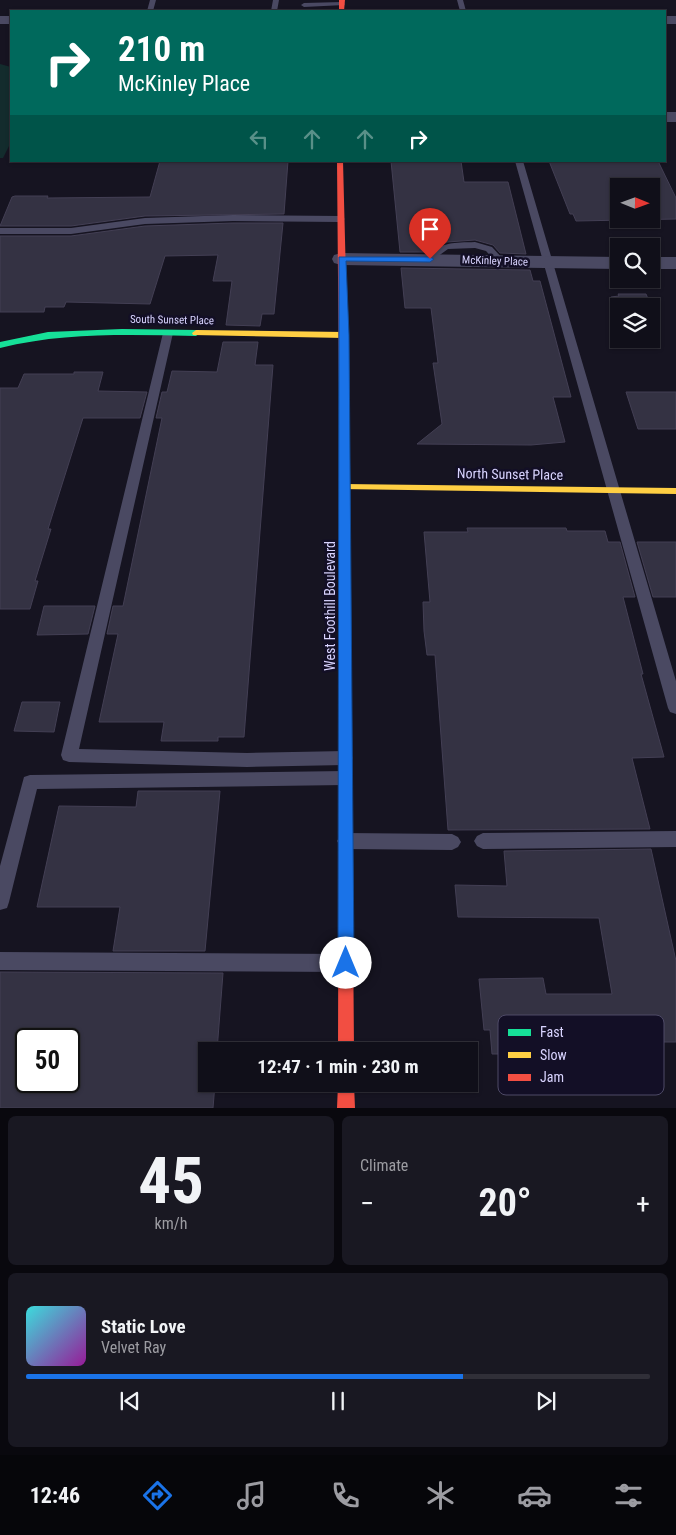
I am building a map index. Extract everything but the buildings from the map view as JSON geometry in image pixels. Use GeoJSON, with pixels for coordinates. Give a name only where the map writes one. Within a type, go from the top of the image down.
{"type":"FeatureCollection","features":[{"type":"Feature","properties":{"kind":"main road","name":"West Foothill Boulevard"},"geometry":{"type":"LineString","coordinates":[[340,162],[344,335],[346,1042]]}},
{"type":"Feature","properties":{"kind":"main road","name":"South Sunset Place"},"geometry":{"type":"LineString","coordinates":[[0,345],[20,339],[79,332],[344,335]]}},
{"type":"Feature","properties":{"kind":"main road","name":"North Sunset Place"},"geometry":{"type":"LineString","coordinates":[[344,487],[676,491]]}},
{"type":"Feature","properties":{"kind":"main road"},"geometry":{"type":"LineString","coordinates":[[346,1092],[346,1108]]}},
{"type":"Feature","properties":{"kind":"street","name":"McKinley Place"},"geometry":{"type":"LineString","coordinates":[[342,258],[610,263]]}},
{"type":"Feature","properties":{"kind":"street"},"geometry":{"type":"LineString","coordinates":[[660,263],[676,263]]}},
{"type":"Feature","properties":{"kind":"lane"},"geometry":{"type":"LineString","coordinates":[[275,5],[285,4]]}},
{"type":"Feature","properties":{"kind":"lane"},"geometry":{"type":"LineString","coordinates":[[304,4],[342,5]]}},
{"type":"Feature","properties":{"kind":"lane"},"geometry":{"type":"LineString","coordinates":[[519,162],[676,708]]}},
{"type":"Feature","properties":{"kind":"lane"},"geometry":{"type":"LineString","coordinates":[[0,231],[71,231],[174,220],[234,218],[340,219]]}},
{"type":"Feature","properties":{"kind":"lane"},"geometry":{"type":"LineString","coordinates":[[168,333],[70,755],[248,760],[345,758]]}},
{"type":"Feature","properties":{"kind":"lane"},"geometry":{"type":"LineString","coordinates":[[0,902],[30,782],[345,778]]}},
{"type":"Feature","properties":{"kind":"lane"},"geometry":{"type":"LineString","coordinates":[[483,842],[676,839]]}},
{"type":"Feature","properties":{"kind":"lane"},"geometry":{"type":"LineString","coordinates":[[346,842],[452,842]]}},
{"type":"Feature","properties":{"kind":"lane"},"geometry":{"type":"LineString","coordinates":[[0,961],[346,963]]}},
{"type":"Feature","properties":{"kind":"green space"},"geometry":{"type":"Polygon","coordinates":[[[0,64],[10,67],[10,144],[3,158],[0,158],[0,64]]]}},
{"type":"Feature","properties":{"kind":"traffic: fast"},"geometry":{"type":"LineString","coordinates":[[0,345],[48,335],[73,333],[196,333]]}},
{"type":"Feature","properties":{"kind":"traffic: fast"},"geometry":{"type":"LineString","coordinates":[[344,395],[345,676]]}},
{"type":"Feature","properties":{"kind":"traffic: slow"},"geometry":{"type":"LineString","coordinates":[[196,333],[344,335]]}},
{"type":"Feature","properties":{"kind":"traffic: slow"},"geometry":{"type":"LineString","coordinates":[[344,487],[676,491]]}},
{"type":"Feature","properties":{"kind":"traffic: jam"},"geometry":{"type":"LineString","coordinates":[[342,0],[342,10]]}},
{"type":"Feature","properties":{"kind":"traffic: jam"},"geometry":{"type":"LineString","coordinates":[[340,162],[344,395]]}},
{"type":"Feature","properties":{"kind":"traffic: jam"},"geometry":{"type":"LineString","coordinates":[[345,676],[346,1042]]}},
{"type":"Feature","properties":{"kind":"traffic: jam"},"geometry":{"type":"LineString","coordinates":[[346,1092],[346,1108]]}},
{"type":"Feature","properties":{"kind":"route"},"geometry":{"type":"LineString","coordinates":[[346,963],[344,335],[342,258],[430,259]]}}]}
